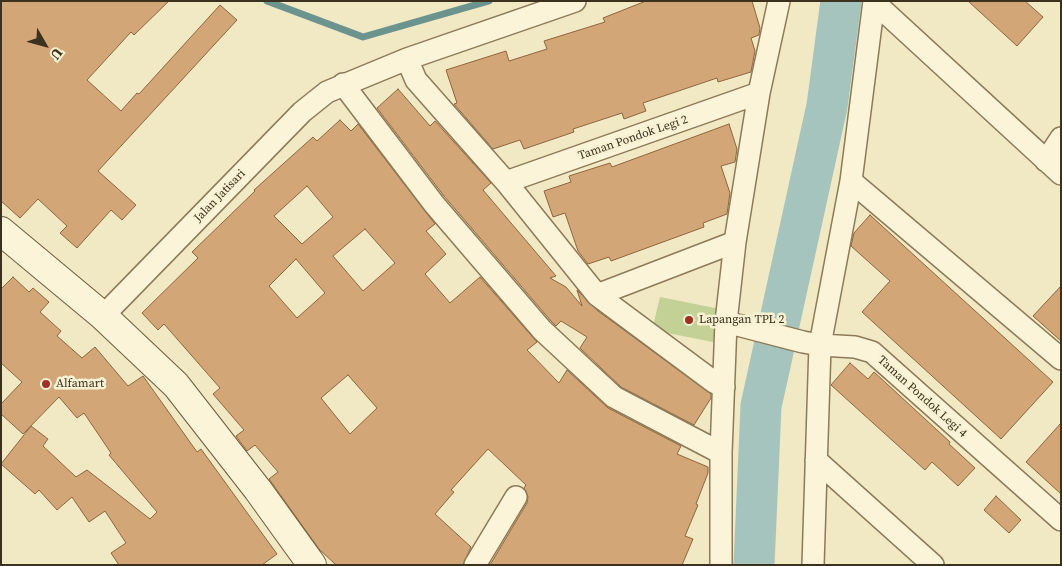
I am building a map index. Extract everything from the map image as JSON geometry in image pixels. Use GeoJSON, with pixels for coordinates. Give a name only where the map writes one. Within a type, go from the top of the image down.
{"type":"FeatureCollection","features":[{"type":"Feature","properties":{"kind":"street"},"geometry":{"type":"LineString","coordinates":[[575,1],[407,59],[343,84],[434,204],[542,330],[614,396],[721,453]]}},
{"type":"Feature","properties":{"kind":"street"},"geometry":{"type":"LineString","coordinates":[[721,565],[721,453],[724,387],[735,324],[735,242],[759,93],[779,1]]}},
{"type":"Feature","properties":{"kind":"street"},"geometry":{"type":"LineString","coordinates":[[874,1],[1054,167],[1061,138]]}},
{"type":"Feature","properties":{"kind":"street"},"geometry":{"type":"LineString","coordinates":[[813,565],[816,460],[812,344],[852,181],[874,1]]}},
{"type":"Feature","properties":{"kind":"street"},"geometry":{"type":"LineString","coordinates":[[407,59],[416,80],[506,182],[597,295],[714,382],[724,387]]}},
{"type":"Feature","properties":{"kind":"street","name":"Jalan Jatisari"},"geometry":{"type":"LineString","coordinates":[[103,316],[302,112],[327,92],[343,84]]}},
{"type":"Feature","properties":{"kind":"street","name":"Taman Pondok Legi 2"},"geometry":{"type":"LineString","coordinates":[[506,182],[759,93]]}},
{"type":"Feature","properties":{"kind":"street"},"geometry":{"type":"LineString","coordinates":[[852,181],[1061,359]]}},
{"type":"Feature","properties":{"kind":"street"},"geometry":{"type":"LineString","coordinates":[[1,231],[103,316],[176,385],[258,490],[312,565]]}},
{"type":"Feature","properties":{"kind":"street"},"geometry":{"type":"LineString","coordinates":[[597,295],[735,242]]}},
{"type":"Feature","properties":{"kind":"street","name":"Taman Pondok Legi 4"},"geometry":{"type":"LineString","coordinates":[[735,324],[812,344],[856,346],[872,352],[1061,520]]}},
{"type":"Feature","properties":{"kind":"street"},"geometry":{"type":"LineString","coordinates":[[816,460],[933,565]]}},
{"type":"Feature","properties":{"kind":"street"},"geometry":{"type":"LineString","coordinates":[[475,565],[516,497]]}},
{"type":"Feature","properties":{"kind":"green space","name":"Lapangan TPL 2"},"geometry":{"type":"Polygon","coordinates":[[[660,297],[725,310],[718,343],[652,330],[660,297]]]}},
{"type":"Feature","properties":{"kind":"building"},"geometry":{"type":"Polygon","coordinates":[[[1,1],[169,1],[134,35],[131,32],[87,80],[121,111],[137,93],[139,94],[220,5],[237,20],[98,171],[136,205],[122,220],[111,210],[77,248],[60,233],[67,226],[38,199],[20,218],[1,201],[1,1]]]}},
{"type":"Feature","properties":{"kind":"building"},"geometry":{"type":"Polygon","coordinates":[[[646,1],[752,1],[760,28],[759,35],[751,38],[755,51],[751,72],[718,82],[717,78],[643,103],[646,111],[624,119],[622,113],[573,129],[574,132],[524,149],[520,140],[493,149],[454,104],[457,103],[446,70],[506,51],[509,61],[547,49],[544,41],[605,22],[603,18],[646,1]]]}},
{"type":"Feature","properties":{"kind":"building"},"geometry":{"type":"Polygon","coordinates":[[[968,1],[1025,1],[1043,17],[1017,46],[968,1]]]}},
{"type":"Feature","properties":{"kind":"building"},"geometry":{"type":"Polygon","coordinates":[[[398,89],[430,126],[435,121],[491,183],[483,190],[556,276],[550,278],[566,287],[582,306],[577,290],[598,311],[711,394],[711,398],[694,425],[621,387],[580,348],[587,337],[561,321],[556,326],[551,321],[444,196],[377,108],[398,89]]]}},
{"type":"Feature","properties":{"kind":"building"},"geometry":{"type":"Polygon","coordinates":[[[340,120],[351,131],[358,124],[435,224],[426,231],[446,254],[425,274],[450,303],[480,277],[537,342],[527,350],[559,383],[567,370],[608,408],[681,446],[677,454],[708,467],[708,473],[696,504],[698,505],[685,536],[693,539],[682,565],[490,565],[527,503],[528,497],[524,488],[526,485],[488,449],[451,490],[454,492],[435,514],[471,547],[463,565],[336,565],[319,549],[269,479],[278,472],[255,445],[247,451],[236,436],[244,430],[213,394],[220,388],[164,324],[158,330],[142,313],[198,258],[192,252],[254,190],[313,137],[317,141],[340,120]],[[307,186],[274,216],[302,244],[333,217],[307,186]],[[365,229],[333,256],[363,291],[395,263],[365,229]],[[296,259],[269,286],[297,318],[325,293],[296,259]],[[348,375],[321,398],[350,434],[377,408],[348,375]]]}},
{"type":"Feature","properties":{"kind":"building"},"geometry":{"type":"Polygon","coordinates":[[[729,124],[737,149],[735,162],[721,166],[730,193],[727,214],[703,223],[704,227],[611,261],[609,257],[588,264],[578,251],[565,213],[553,217],[544,191],[571,182],[569,176],[610,163],[612,167],[729,124]]]}},
{"type":"Feature","properties":{"kind":"building"},"geometry":{"type":"Polygon","coordinates":[[[870,215],[1053,382],[1001,439],[862,312],[890,281],[851,246],[854,233],[870,215]]]}},
{"type":"Feature","properties":{"kind":"building"},"geometry":{"type":"Polygon","coordinates":[[[13,277],[29,292],[33,288],[49,302],[40,312],[61,331],[57,336],[82,358],[95,347],[128,386],[143,376],[197,452],[201,449],[277,554],[262,565],[119,565],[111,553],[126,543],[105,511],[89,522],[72,497],[57,510],[39,490],[35,494],[1,464],[31,426],[48,439],[43,446],[76,477],[87,470],[150,519],[157,512],[109,455],[111,453],[84,413],[77,418],[59,397],[23,434],[1,414],[1,404],[22,382],[1,363],[1,289],[13,277]]]}},
{"type":"Feature","properties":{"kind":"building"},"geometry":{"type":"Polygon","coordinates":[[[1061,286],[1061,341],[1033,316],[1061,286]]]}},
{"type":"Feature","properties":{"kind":"building"},"geometry":{"type":"Polygon","coordinates":[[[850,363],[868,379],[874,372],[950,442],[949,444],[975,468],[958,486],[932,462],[925,470],[831,385],[850,363]]]}},
{"type":"Feature","properties":{"kind":"building"},"geometry":{"type":"Polygon","coordinates":[[[1061,423],[1061,494],[1026,462],[1061,423]]]}},
{"type":"Feature","properties":{"kind":"building"},"geometry":{"type":"Polygon","coordinates":[[[996,496],[1021,520],[1009,533],[984,510],[996,496]]]}},
{"type":"Feature","properties":{"kind":"waterway"},"geometry":{"type":"LineString","coordinates":[[267,1],[363,37],[489,1]]}},
{"type":"Feature","properties":{"kind":"waterway"},"geometry":{"type":"LineString","coordinates":[[754,565],[761,406],[827,106],[841,1]]}},
{"type":"Feature","properties":{"kind":"place","name":"Lapangan TPL 2"},"geometry":{"type":"Point","coordinates":[689,320]}},
{"type":"Feature","properties":{"kind":"place","name":"Alfamart"},"geometry":{"type":"Point","coordinates":[46,384]}}]}
